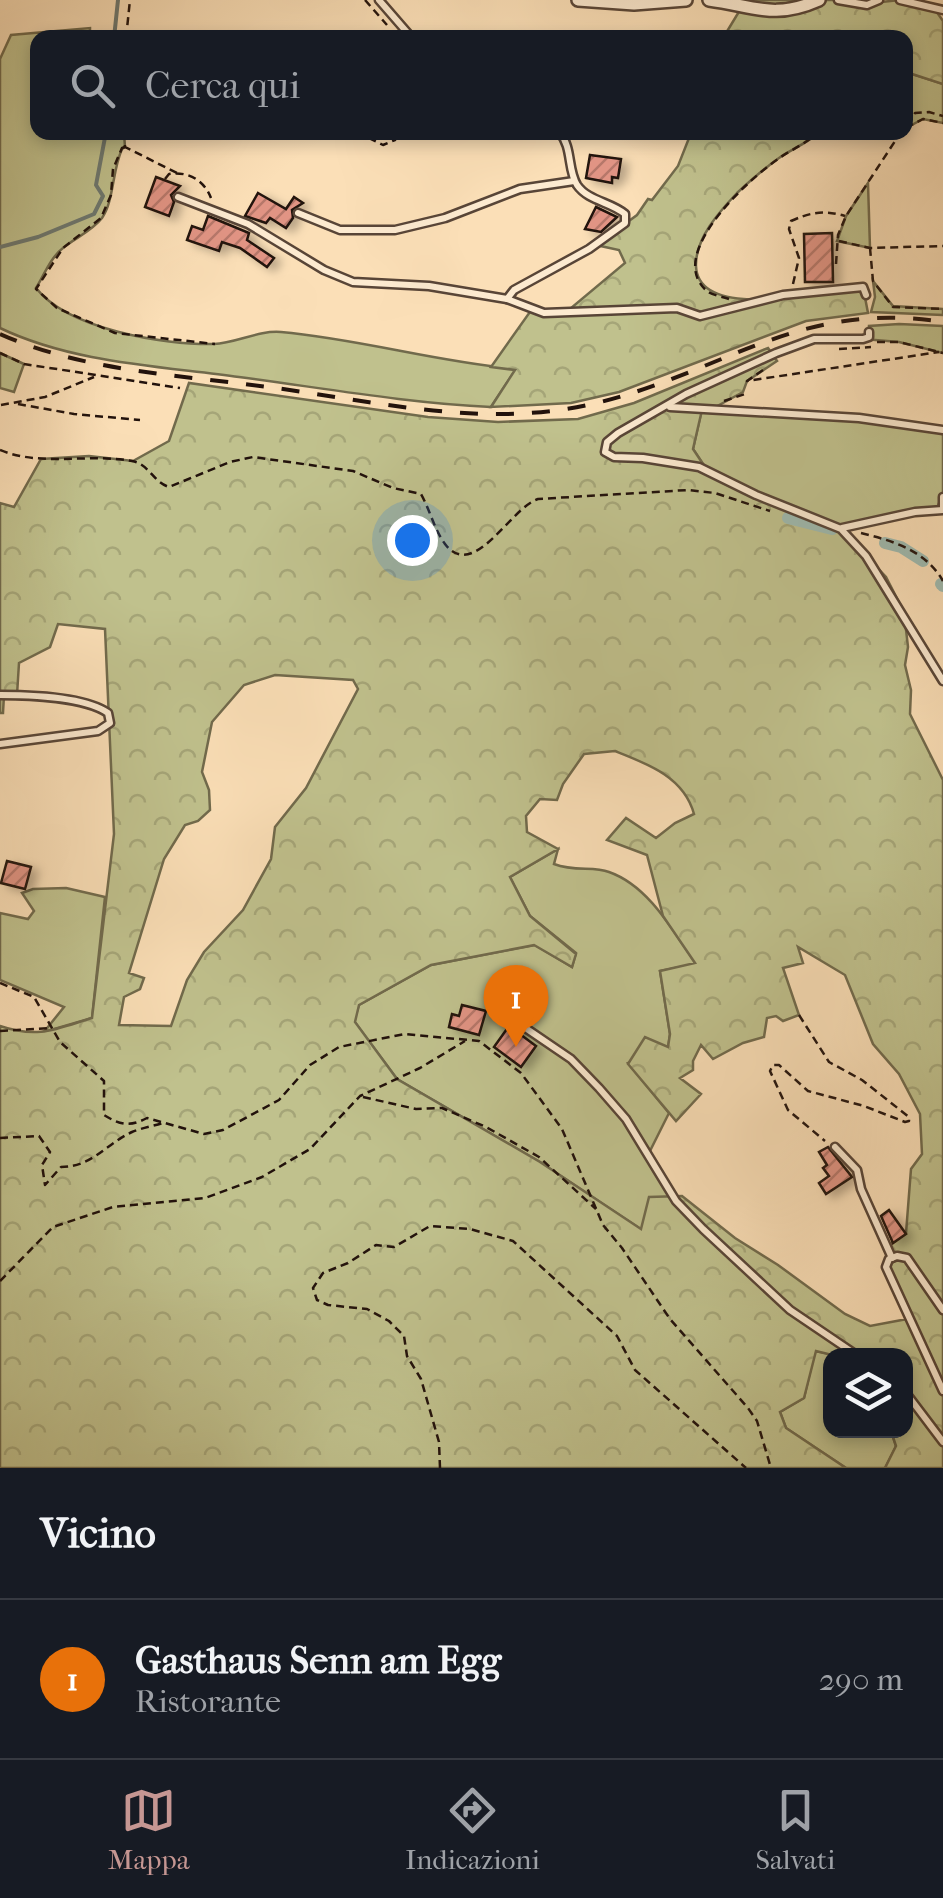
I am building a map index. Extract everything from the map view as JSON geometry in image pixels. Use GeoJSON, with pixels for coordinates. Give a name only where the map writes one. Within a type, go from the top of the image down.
{"type":"FeatureCollection","features":[{"type":"Feature","properties":{"kind":"street"},"geometry":{"type":"LineString","coordinates":[[578,0],[634,4],[686,0]]}},
{"type":"Feature","properties":{"kind":"street"},"geometry":{"type":"LineString","coordinates":[[709,0],[777,12],[800,9],[819,0]]}},
{"type":"Feature","properties":{"kind":"lane"},"geometry":{"type":"LineString","coordinates":[[379,0],[405,30]]}},
{"type":"Feature","properties":{"kind":"lane"},"geometry":{"type":"LineString","coordinates":[[838,0],[867,6],[879,0]]}},
{"type":"Feature","properties":{"kind":"lane"},"geometry":{"type":"LineString","coordinates":[[900,0],[943,10]]}},
{"type":"Feature","properties":{"kind":"lane"},"geometry":{"type":"LineString","coordinates":[[507,299],[514,290],[589,249],[624,223],[621,210],[593,198],[574,182],[564,140]]}},
{"type":"Feature","properties":{"kind":"lane"},"geometry":{"type":"LineString","coordinates":[[298,212],[340,230],[395,230],[445,218],[520,189],[574,182]]}},
{"type":"Feature","properties":{"kind":"lane"},"geometry":{"type":"LineString","coordinates":[[178,197],[248,224],[324,270],[353,282],[429,286],[507,299],[544,313],[677,308],[700,316],[790,295],[864,287],[866,296]]}},
{"type":"Feature","properties":{"kind":"lane"},"geometry":{"type":"LineString","coordinates":[[870,332],[864,338],[814,338],[704,386],[618,433],[607,442],[605,452],[614,457],[698,468],[841,529],[866,556],[943,681]]}},
{"type":"Feature","properties":{"kind":"lane"},"geometry":{"type":"LineString","coordinates":[[667,407],[858,418],[943,430]]}},
{"type":"Feature","properties":{"kind":"lane"},"geometry":{"type":"LineString","coordinates":[[841,529],[914,512],[943,510],[943,496]]}},
{"type":"Feature","properties":{"kind":"lane"},"geometry":{"type":"LineString","coordinates":[[0,695],[101,708],[110,722],[98,731],[0,744]]}},
{"type":"Feature","properties":{"kind":"lane"},"geometry":{"type":"LineString","coordinates":[[502,1012],[571,1060],[599,1088],[644,1144],[676,1200],[703,1230],[790,1310],[846,1348]]}},
{"type":"Feature","properties":{"kind":"lane"},"geometry":{"type":"LineString","coordinates":[[835,1147],[857,1170],[892,1258]]}},
{"type":"Feature","properties":{"kind":"lane"},"geometry":{"type":"LineString","coordinates":[[892,1258],[908,1258],[943,1310]]}},
{"type":"Feature","properties":{"kind":"lane"},"geometry":{"type":"LineString","coordinates":[[892,1258],[886,1268],[943,1391]]}},
{"type":"Feature","properties":{"kind":"lane"},"geometry":{"type":"LineString","coordinates":[[913,1403],[943,1442]]}},
{"type":"Feature","properties":{"kind":"path"},"geometry":{"type":"LineString","coordinates":[[127,30],[130,0]]}},
{"type":"Feature","properties":{"kind":"path"},"geometry":{"type":"LineString","coordinates":[[365,0],[387,25]]}},
{"type":"Feature","properties":{"kind":"path"},"geometry":{"type":"LineString","coordinates":[[913,116],[929,112],[943,116]]}},
{"type":"Feature","properties":{"kind":"path"},"geometry":{"type":"LineString","coordinates":[[913,123],[924,119],[943,123]]}},
{"type":"Feature","properties":{"kind":"path"},"geometry":{"type":"LineString","coordinates":[[124,140],[125,148]]}},
{"type":"Feature","properties":{"kind":"path"},"geometry":{"type":"LineString","coordinates":[[730,299],[708,292],[696,276],[696,256],[708,229],[738,193],[806,140]]}},
{"type":"Feature","properties":{"kind":"path"},"geometry":{"type":"LineString","coordinates":[[836,264],[837,241],[846,216],[896,140]]}},
{"type":"Feature","properties":{"kind":"path"},"geometry":{"type":"LineString","coordinates":[[125,148],[196,179],[207,188],[211,210]]}},
{"type":"Feature","properties":{"kind":"path"},"geometry":{"type":"LineString","coordinates":[[125,148],[112,169],[110,195],[102,218],[63,248],[36,288],[57,308],[115,334],[215,344]]}},
{"type":"Feature","properties":{"kind":"path"},"geometry":{"type":"LineString","coordinates":[[165,179],[177,173]]}},
{"type":"Feature","properties":{"kind":"path"},"geometry":{"type":"LineString","coordinates":[[790,295],[799,258],[789,229],[791,221],[808,213],[826,211],[846,216]]}},
{"type":"Feature","properties":{"kind":"path"},"geometry":{"type":"LineString","coordinates":[[837,241],[870,248],[943,246]]}},
{"type":"Feature","properties":{"kind":"path"},"geometry":{"type":"LineString","coordinates":[[870,248],[872,282],[894,306],[943,308]]}},
{"type":"Feature","properties":{"kind":"path"},"geometry":{"type":"LineString","coordinates":[[762,371],[747,380],[940,352]]}},
{"type":"Feature","properties":{"kind":"path"},"geometry":{"type":"LineString","coordinates":[[0,353],[24,364],[180,388]]}},
{"type":"Feature","properties":{"kind":"path"},"geometry":{"type":"LineString","coordinates":[[1,406],[18,404],[95,376]]}},
{"type":"Feature","properties":{"kind":"path"},"geometry":{"type":"LineString","coordinates":[[18,404],[140,420]]}},
{"type":"Feature","properties":{"kind":"path"},"geometry":{"type":"LineString","coordinates":[[0,450],[20,458],[89,456],[139,462],[159,483],[169,487],[252,457],[354,472],[393,488],[421,494],[445,544],[466,555],[480,550],[521,507],[549,498],[688,490],[715,493],[772,512]]}},
{"type":"Feature","properties":{"kind":"path"},"geometry":{"type":"LineString","coordinates":[[841,529],[906,547],[933,566],[943,581]]}},
{"type":"Feature","properties":{"kind":"path"},"geometry":{"type":"LineString","coordinates":[[0,982],[34,997],[60,1042],[104,1081],[104,1114],[118,1123],[134,1125],[147,1118],[204,1134],[223,1130],[279,1100],[310,1065],[338,1047],[406,1034],[479,1041],[522,1073],[562,1129],[603,1226],[670,1319],[757,1421],[772,1468]]}},
{"type":"Feature","properties":{"kind":"path"},"geometry":{"type":"LineString","coordinates":[[799,1015],[829,1062],[862,1080],[910,1117],[905,1122],[844,1100],[820,1096],[796,1083],[779,1065],[773,1065],[770,1071],[788,1110],[835,1147]]}},
{"type":"Feature","properties":{"kind":"path"},"geometry":{"type":"LineString","coordinates":[[0,1031],[52,1028]]}},
{"type":"Feature","properties":{"kind":"path"},"geometry":{"type":"LineString","coordinates":[[0,1281],[54,1228],[113,1207],[205,1198],[262,1177],[310,1149],[360,1096],[420,1068],[468,1039]]}},
{"type":"Feature","properties":{"kind":"path"},"geometry":{"type":"LineString","coordinates":[[360,1096],[416,1110],[442,1108],[486,1127],[539,1157],[598,1210]]}},
{"type":"Feature","properties":{"kind":"path"},"geometry":{"type":"LineString","coordinates":[[0,1138],[39,1136],[50,1152],[42,1165],[44,1185],[61,1167],[75,1167],[97,1157],[131,1132],[165,1122]]}},
{"type":"Feature","properties":{"kind":"path"},"geometry":{"type":"LineString","coordinates":[[440,1468],[439,1442],[421,1379],[407,1356],[404,1336],[367,1308],[328,1306],[318,1300],[314,1288],[323,1273],[348,1264],[376,1245],[394,1247],[430,1226],[470,1229],[513,1241],[617,1336],[636,1370],[746,1468]]}},
{"type":"Feature","properties":{"kind":"green space"},"geometry":{"type":"Polygon","coordinates":[[[746,0],[838,0],[853,5],[900,0],[934,8],[943,21],[943,84],[913,74],[913,30],[728,30],[746,0]]]}},
{"type":"Feature","properties":{"kind":"green space"},"geometry":{"type":"Polygon","coordinates":[[[30,33],[30,140],[124,140],[102,218],[59,252],[36,288],[51,302],[93,324],[144,338],[214,344],[281,332],[516,369],[491,407],[396,399],[117,362],[57,349],[0,328],[0,59],[11,35],[30,33]]]}},
{"type":"Feature","properties":{"kind":"green space"},"geometry":{"type":"Polygon","coordinates":[[[913,74],[943,84],[943,123],[923,119],[913,124],[913,74]]]}},
{"type":"Feature","properties":{"kind":"green space"},"geometry":{"type":"Polygon","coordinates":[[[688,140],[809,140],[779,158],[737,193],[704,236],[696,266],[702,283],[718,294],[740,299],[795,297],[863,287],[868,313],[806,321],[619,392],[571,403],[491,407],[515,370],[491,367],[532,309],[564,314],[625,263],[619,250],[596,245],[637,215],[678,166],[688,140]]]}},
{"type":"Feature","properties":{"kind":"green space"},"geometry":{"type":"Polygon","coordinates":[[[868,183],[870,248],[837,241],[846,216],[868,183]]]}},
{"type":"Feature","properties":{"kind":"green space"},"geometry":{"type":"Polygon","coordinates":[[[873,281],[893,306],[943,309],[943,315],[871,312],[875,297],[873,281]]]}},
{"type":"Feature","properties":{"kind":"green space"},"geometry":{"type":"Polygon","coordinates":[[[869,326],[943,326],[943,353],[899,342],[863,339],[869,326]]]}},
{"type":"Feature","properties":{"kind":"green space"},"geometry":{"type":"Polygon","coordinates":[[[768,348],[777,361],[747,381],[743,392],[710,410],[702,410],[693,449],[709,473],[841,529],[886,577],[904,612],[910,714],[943,780],[943,1468],[885,1468],[896,1446],[893,1438],[913,1438],[913,1348],[823,1348],[823,1353],[816,1351],[804,1398],[780,1412],[786,1428],[846,1468],[0,1468],[0,1026],[36,1032],[92,1018],[114,834],[105,629],[58,624],[50,647],[19,663],[17,695],[4,695],[0,713],[0,503],[14,507],[41,459],[89,456],[133,461],[169,441],[189,383],[428,417],[498,422],[578,419],[634,403],[768,348]],[[275,675],[244,685],[212,722],[202,772],[209,790],[210,810],[198,821],[185,825],[164,859],[129,973],[144,978],[140,989],[124,997],[119,1025],[171,1026],[187,980],[204,952],[243,910],[271,859],[275,827],[306,788],[358,689],[353,680],[275,675]],[[615,751],[584,754],[557,800],[540,799],[526,816],[527,832],[558,849],[510,877],[530,916],[576,954],[572,967],[534,945],[431,965],[359,1005],[355,1022],[397,1079],[540,1162],[641,1229],[649,1197],[682,1196],[845,1314],[870,1326],[907,1319],[883,1265],[892,1243],[906,1233],[911,1169],[922,1154],[920,1114],[899,1074],[873,1044],[845,975],[798,947],[803,963],[783,968],[799,1015],[783,1021],[776,1016],[767,1018],[764,1037],[713,1059],[701,1045],[693,1070],[680,1078],[701,1094],[676,1121],[628,1064],[645,1037],[668,1047],[670,1034],[660,971],[695,963],[663,916],[647,855],[607,840],[626,818],[656,838],[694,814],[682,790],[652,767],[615,751]]]}},
{"type":"Feature","properties":{"kind":"green space"},"geometry":{"type":"Polygon","coordinates":[[[0,353],[24,364],[14,392],[0,388],[0,353]]]}},
{"type":"Feature","properties":{"kind":"green space"},"geometry":{"type":"Polygon","coordinates":[[[702,409],[859,418],[943,432],[943,493],[937,508],[841,529],[709,473],[693,449],[702,409]]]}},
{"type":"Feature","properties":{"kind":"green space"},"geometry":{"type":"Polygon","coordinates":[[[558,849],[554,864],[609,872],[636,888],[659,911],[696,964],[660,971],[670,1034],[668,1048],[628,1063],[669,1113],[647,1157],[671,1196],[642,1230],[540,1162],[397,1079],[354,1021],[359,1005],[431,965],[535,945],[572,967],[576,953],[530,916],[510,877],[558,849]]]}},
{"type":"Feature","properties":{"kind":"green space"},"geometry":{"type":"Polygon","coordinates":[[[66,888],[105,897],[92,1018],[44,1032],[64,1007],[0,980],[0,913],[28,919],[34,911],[22,893],[66,888]]]}},
{"type":"Feature","properties":{"kind":"green space"},"geometry":{"type":"Polygon","coordinates":[[[815,1351],[823,1353],[823,1438],[893,1438],[896,1446],[885,1468],[846,1468],[786,1428],[780,1412],[804,1398],[815,1351]]]}},
{"type":"Feature","properties":{"kind":"building"},"geometry":{"type":"Polygon","coordinates":[[[590,155],[621,159],[618,178],[612,177],[612,183],[586,178],[590,155]]]}},
{"type":"Feature","properties":{"kind":"building"},"geometry":{"type":"Polygon","coordinates":[[[156,177],[180,186],[171,195],[174,202],[169,216],[145,207],[156,177]]]}},
{"type":"Feature","properties":{"kind":"building"},"geometry":{"type":"Polygon","coordinates":[[[258,193],[286,209],[294,197],[303,203],[292,210],[293,218],[286,228],[270,218],[266,223],[245,216],[258,193]]]}},
{"type":"Feature","properties":{"kind":"building"},"geometry":{"type":"Polygon","coordinates":[[[596,207],[617,217],[601,232],[585,229],[596,207]]]}},
{"type":"Feature","properties":{"kind":"building"},"geometry":{"type":"Polygon","coordinates":[[[208,216],[249,233],[247,240],[274,258],[267,267],[240,248],[222,242],[219,251],[187,240],[192,226],[203,230],[208,216]]]}},
{"type":"Feature","properties":{"kind":"building"},"geometry":{"type":"Polygon","coordinates":[[[832,233],[833,282],[805,282],[804,234],[832,233]]]}},
{"type":"Feature","properties":{"kind":"building"},"geometry":{"type":"Polygon","coordinates":[[[7,861],[31,867],[25,889],[1,883],[7,861]]]}},
{"type":"Feature","properties":{"kind":"building"},"geometry":{"type":"Polygon","coordinates":[[[462,1005],[486,1011],[479,1035],[449,1027],[452,1014],[459,1016],[462,1005]]]}},
{"type":"Feature","properties":{"kind":"building"},"geometry":{"type":"Polygon","coordinates":[[[509,1026],[536,1046],[521,1067],[494,1047],[509,1026]]]}},
{"type":"Feature","properties":{"kind":"building"},"geometry":{"type":"Polygon","coordinates":[[[828,1147],[852,1177],[826,1194],[819,1183],[829,1176],[819,1152],[828,1147]]]}},
{"type":"Feature","properties":{"kind":"building"},"geometry":{"type":"Polygon","coordinates":[[[889,1210],[906,1234],[893,1243],[881,1216],[889,1210]]]}},
{"type":"Feature","properties":{"kind":"waterway"},"geometry":{"type":"LineString","coordinates":[[115,30],[118,0]]}},
{"type":"Feature","properties":{"kind":"waterway"},"geometry":{"type":"LineString","coordinates":[[0,247],[38,237],[94,214],[103,196],[96,185],[104,140]]}},
{"type":"Feature","properties":{"kind":"waterway"},"geometry":{"type":"LineString","coordinates":[[788,518],[832,529]]}},
{"type":"Feature","properties":{"kind":"waterway"},"geometry":{"type":"LineString","coordinates":[[885,543],[901,547],[923,561]]}},
{"type":"Feature","properties":{"kind":"railway"},"geometry":{"type":"LineString","coordinates":[[0,334],[64,356],[131,370],[430,410],[511,414],[592,404],[638,391],[802,330],[845,321],[892,318],[943,322]]}},
{"type":"Feature","properties":{"kind":"place","name":"Gasthaus Senn am Egg"},"geometry":{"type":"Point","coordinates":[516,1047]}}]}
